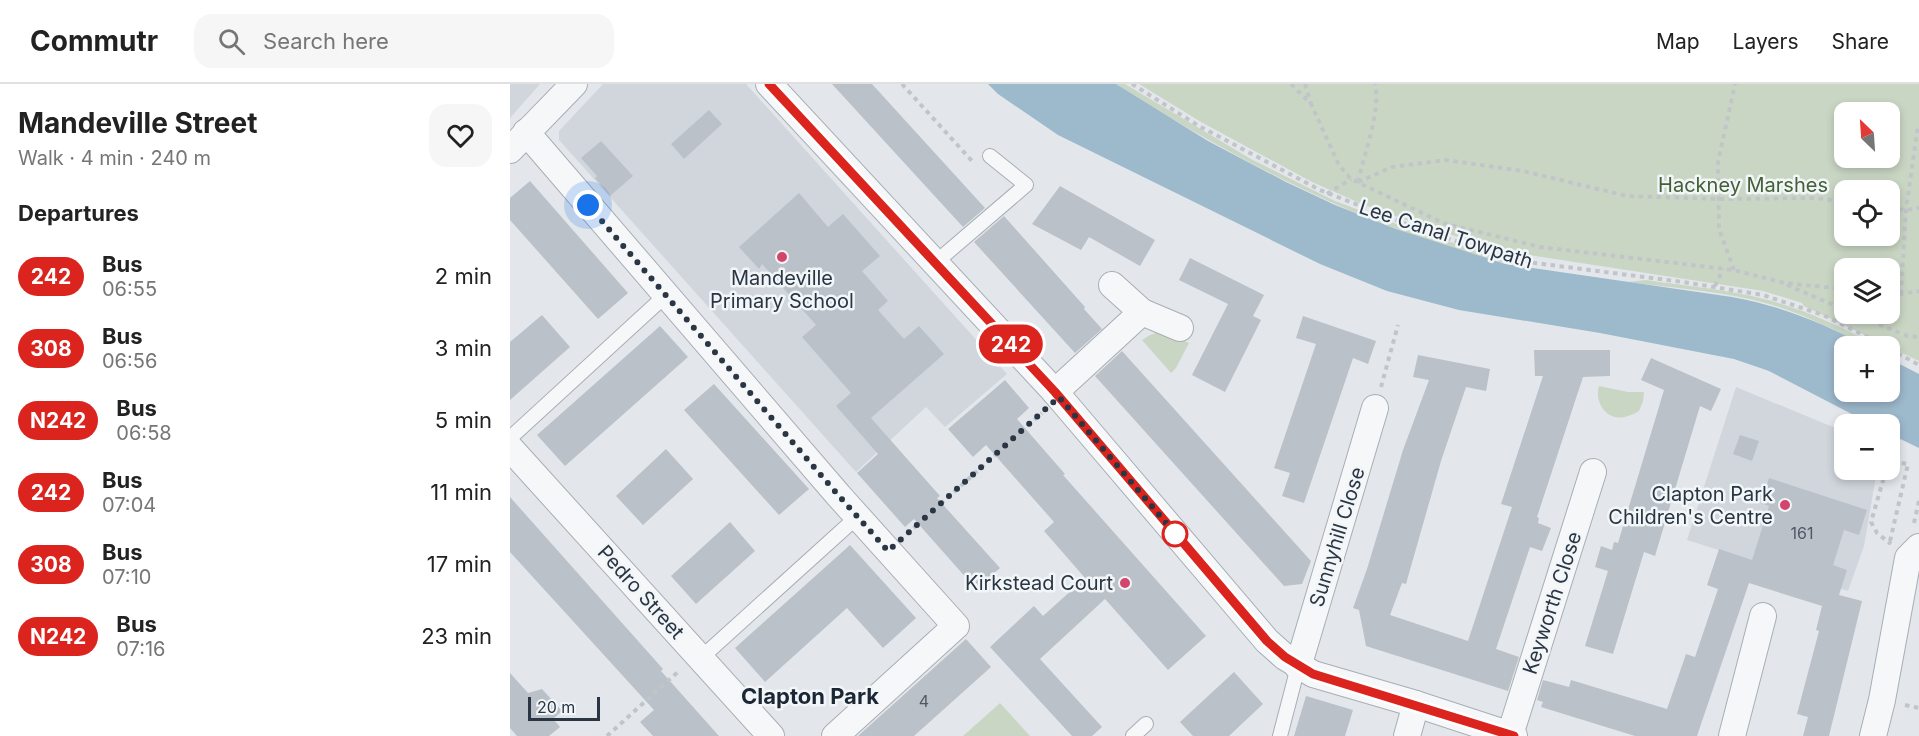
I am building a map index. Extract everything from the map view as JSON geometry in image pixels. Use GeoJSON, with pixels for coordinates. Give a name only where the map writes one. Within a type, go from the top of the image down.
{"type":"FeatureCollection","features":[{"type":"Feature","properties":{"kind":"street"},"geometry":{"type":"LineString","coordinates":[[769,84],[1057,395],[1267,641],[1298,667],[1313,674],[1512,735]]}},
{"type":"Feature","properties":{"kind":"street"},"geometry":{"type":"LineString","coordinates":[[566,87],[518,141],[666,295],[857,517],[956,626],[835,736]]}},
{"type":"Feature","properties":{"kind":"street"},"geometry":{"type":"LineString","coordinates":[[1112,285],[1142,312],[1180,328]]}},
{"type":"Feature","properties":{"kind":"street"},"geometry":{"type":"LineString","coordinates":[[1057,395],[1142,312]]}},
{"type":"Feature","properties":{"kind":"street","name":"Sunnyhill Close"},"geometry":{"type":"LineString","coordinates":[[1298,667],[1375,408]]}},
{"type":"Feature","properties":{"kind":"street","name":"Pedro Street"},"geometry":{"type":"LineString","coordinates":[[510,448],[771,736]]}},
{"type":"Feature","properties":{"kind":"street","name":"Keyworth Close"},"geometry":{"type":"LineString","coordinates":[[1512,735],[1593,472]]}},
{"type":"Feature","properties":{"kind":"street"},"geometry":{"type":"LineString","coordinates":[[1873,736],[1913,545]]}},
{"type":"Feature","properties":{"kind":"street"},"geometry":{"type":"LineString","coordinates":[[1732,736],[1763,616]]}},
{"type":"Feature","properties":{"kind":"street"},"geometry":{"type":"LineString","coordinates":[[1407,736],[1416,704]]}},
{"type":"Feature","properties":{"kind":"lane"},"geometry":{"type":"LineString","coordinates":[[935,263],[1026,185],[990,156]]}},
{"type":"Feature","properties":{"kind":"lane"},"geometry":{"type":"LineString","coordinates":[[510,438],[666,295]]}},
{"type":"Feature","properties":{"kind":"lane"},"geometry":{"type":"LineString","coordinates":[[699,656],[857,517]]}},
{"type":"Feature","properties":{"kind":"lane"},"geometry":{"type":"LineString","coordinates":[[1280,736],[1298,667]]}},
{"type":"Feature","properties":{"kind":"lane"},"geometry":{"type":"LineString","coordinates":[[1133,736],[1146,724]]}},
{"type":"Feature","properties":{"kind":"path"},"geometry":{"type":"LineString","coordinates":[[902,84],[978,167],[990,156]]}},
{"type":"Feature","properties":{"kind":"path","name":"Lee Canal Towpath"},"geometry":{"type":"LineString","coordinates":[[1132,84],[1252,156],[1327,194],[1419,229],[1502,255],[1580,270],[1715,286],[1762,295],[1804,308],[1866,336]]}},
{"type":"Feature","properties":{"kind":"path"},"geometry":{"type":"LineString","coordinates":[[1291,84],[1311,104]]}},
{"type":"Feature","properties":{"kind":"path"},"geometry":{"type":"LineString","coordinates":[[1305,84],[1311,104],[1339,165],[1351,179],[1443,223],[1540,247],[1734,270],[1784,283],[1834,288]]}},
{"type":"Feature","properties":{"kind":"path"},"geometry":{"type":"LineString","coordinates":[[1358,182],[1373,124],[1377,93],[1375,84]]}},
{"type":"Feature","properties":{"kind":"path"},"geometry":{"type":"LineString","coordinates":[[1734,270],[1719,229],[1718,162],[1735,84]]}},
{"type":"Feature","properties":{"kind":"path"},"geometry":{"type":"LineString","coordinates":[[1918,125],[1906,210],[1901,294],[1919,291]]}},
{"type":"Feature","properties":{"kind":"path"},"geometry":{"type":"LineString","coordinates":[[1358,182],[1392,167],[1446,160],[1523,171],[1627,196],[1719,199],[1817,198],[1834,200]]}},
{"type":"Feature","properties":{"kind":"path"},"geometry":{"type":"LineString","coordinates":[[1327,194],[1351,179]]}},
{"type":"Feature","properties":{"kind":"path"},"geometry":{"type":"LineString","coordinates":[[1900,209],[1919,208]]}},
{"type":"Feature","properties":{"kind":"path"},"geometry":{"type":"LineString","coordinates":[[1715,286],[1723,269]]}},
{"type":"Feature","properties":{"kind":"path"},"geometry":{"type":"LineString","coordinates":[[1784,283],[1834,305]]}},
{"type":"Feature","properties":{"kind":"path"},"geometry":{"type":"LineString","coordinates":[[1878,324],[1907,336],[1919,338]]}},
{"type":"Feature","properties":{"kind":"path"},"geometry":{"type":"LineString","coordinates":[[1375,408],[1398,325]]}},
{"type":"Feature","properties":{"kind":"path"},"geometry":{"type":"LineString","coordinates":[[1900,355],[1919,365]]}},
{"type":"Feature","properties":{"kind":"path"},"geometry":{"type":"LineString","coordinates":[[888,551],[1057,395]]}},
{"type":"Feature","properties":{"kind":"path"},"geometry":{"type":"LineString","coordinates":[[1891,538],[1908,464],[1900,462]]}},
{"type":"Feature","properties":{"kind":"path"},"geometry":{"type":"LineString","coordinates":[[1883,480],[1871,522],[1877,533],[1913,545],[1919,501]]}},
{"type":"Feature","properties":{"kind":"path"},"geometry":{"type":"LineString","coordinates":[[607,736],[699,656]]}},
{"type":"Feature","properties":{"kind":"path"},"geometry":{"type":"LineString","coordinates":[[1909,706],[1919,708]]}},
{"type":"Feature","properties":{"kind":"shaded area"},"geometry":{"type":"Polygon","coordinates":[[[510,84],[540,84],[510,118],[510,84]]]}},
{"type":"Feature","properties":{"kind":"shaded area","name":"Mandeville Primary School"},"geometry":{"type":"Polygon","coordinates":[[[603,84],[746,84],[1007,374],[945,427],[926,407],[856,472],[559,140],[559,131],[603,84]]]}},
{"type":"Feature","properties":{"kind":"shaded area","name":"Clapton Park Children's Centre"},"geometry":{"type":"Polygon","coordinates":[[[1736,387],[1834,427],[1834,480],[1875,480],[1864,546],[1848,591],[1687,540],[1736,387]]]}},
{"type":"Feature","properties":{"kind":"green space"},"geometry":{"type":"Polygon","coordinates":[[[1116,84],[1125,84],[1251,159],[1335,201],[1516,265],[1483,258],[1428,240],[1346,209],[1229,151],[1116,84]]]}},
{"type":"Feature","properties":{"kind":"green space","name":"Hackney Marshes"},"geometry":{"type":"Polygon","coordinates":[[[1139,84],[1919,84],[1919,361],[1900,352],[1900,336],[1867,336],[1842,324],[1900,324],[1900,258],[1834,258],[1834,320],[1802,303],[1763,291],[1503,251],[1420,225],[1362,204],[1312,182],[1201,122],[1139,84]]]}},
{"type":"Feature","properties":{"kind":"green space"},"geometry":{"type":"Polygon","coordinates":[[[1646,280],[1750,296],[1793,308],[1858,336],[1847,336],[1807,317],[1752,300],[1699,290],[1628,282],[1646,280]]]}},
{"type":"Feature","properties":{"kind":"green space"},"geometry":{"type":"Polygon","coordinates":[[[1159,332],[1189,343],[1171,373],[1142,340],[1159,332]]]}},
{"type":"Feature","properties":{"kind":"green space"},"geometry":{"type":"Polygon","coordinates":[[[1599,386],[1628,392],[1644,392],[1639,411],[1624,417],[1606,413],[1598,395],[1599,386]]]}},
{"type":"Feature","properties":{"kind":"green space"},"geometry":{"type":"Polygon","coordinates":[[[1000,703],[1030,736],[963,736],[1000,703]]]}},
{"type":"Feature","properties":{"kind":"water"},"geometry":{"type":"Polygon","coordinates":[[[988,84],[1116,84],[1208,141],[1286,182],[1335,205],[1396,229],[1505,264],[1732,297],[1768,305],[1801,316],[1846,336],[1834,336],[1834,402],[1900,402],[1900,364],[1919,374],[1919,448],[1900,439],[1900,414],[1852,414],[1769,371],[1734,359],[1600,333],[1459,310],[1387,291],[1320,264],[1058,135],[998,94],[988,84]]]}},
{"type":"Feature","properties":{"kind":"building"},"geometry":{"type":"Polygon","coordinates":[[[832,84],[872,84],[985,208],[963,227],[832,84]]]}},
{"type":"Feature","properties":{"kind":"building"},"geometry":{"type":"Polygon","coordinates":[[[709,110],[722,124],[684,159],[671,144],[709,110]]]}},
{"type":"Feature","properties":{"kind":"building"},"geometry":{"type":"Polygon","coordinates":[[[601,141],[633,176],[610,196],[581,158],[601,141]]]}},
{"type":"Feature","properties":{"kind":"building"},"geometry":{"type":"Polygon","coordinates":[[[530,181],[628,293],[598,319],[510,220],[510,198],[530,181]]]}},
{"type":"Feature","properties":{"kind":"building"},"geometry":{"type":"Polygon","coordinates":[[[1060,186],[1155,240],[1140,266],[1089,237],[1081,250],[1032,224],[1060,186]]]}},
{"type":"Feature","properties":{"kind":"building"},"geometry":{"type":"Polygon","coordinates":[[[799,193],[828,227],[843,214],[880,256],[862,271],[888,301],[878,310],[904,339],[919,326],[944,354],[871,418],[940,496],[937,498],[1000,568],[976,589],[914,519],[905,527],[857,473],[878,454],[836,406],[851,393],[802,337],[816,325],[762,264],[759,269],[739,247],[799,193]]]}},
{"type":"Feature","properties":{"kind":"building"},"geometry":{"type":"Polygon","coordinates":[[[1004,216],[1102,329],[1075,353],[974,242],[1004,216]]]}},
{"type":"Feature","properties":{"kind":"building"},"geometry":{"type":"Polygon","coordinates":[[[1190,258],[1264,295],[1253,316],[1261,320],[1225,392],[1192,375],[1228,304],[1179,280],[1190,258]]]}},
{"type":"Feature","properties":{"kind":"building"},"geometry":{"type":"Polygon","coordinates":[[[542,315],[570,347],[510,400],[510,342],[542,315]]]}},
{"type":"Feature","properties":{"kind":"building"},"geometry":{"type":"Polygon","coordinates":[[[1303,316],[1376,341],[1368,364],[1353,358],[1304,503],[1282,496],[1290,473],[1274,468],[1316,344],[1296,338],[1303,316]]]}},
{"type":"Feature","properties":{"kind":"building"},"geometry":{"type":"Polygon","coordinates":[[[660,326],[688,357],[565,466],[537,435],[660,326]]]}},
{"type":"Feature","properties":{"kind":"building"},"geometry":{"type":"Polygon","coordinates":[[[1534,350],[1610,350],[1610,376],[1583,377],[1537,517],[1539,518],[1538,523],[1551,528],[1542,551],[1530,547],[1496,649],[1519,657],[1508,691],[1366,646],[1359,610],[1353,608],[1403,450],[1429,380],[1413,377],[1418,355],[1490,369],[1486,391],[1466,387],[1441,461],[1406,584],[1402,583],[1390,615],[1468,641],[1512,507],[1501,504],[1543,376],[1535,376],[1534,350]]]}},
{"type":"Feature","properties":{"kind":"building"},"geometry":{"type":"Polygon","coordinates":[[[1122,351],[1311,561],[1302,584],[1284,586],[1095,376],[1122,351]]]}},
{"type":"Feature","properties":{"kind":"building"},"geometry":{"type":"Polygon","coordinates":[[[1651,358],[1721,389],[1711,411],[1700,406],[1655,556],[1644,552],[1613,654],[1585,646],[1608,571],[1595,567],[1601,546],[1612,550],[1614,542],[1618,543],[1664,390],[1641,380],[1651,358]]]}},
{"type":"Feature","properties":{"kind":"building"},"geometry":{"type":"Polygon","coordinates":[[[1005,380],[1029,408],[1017,419],[1065,474],[1063,475],[1206,636],[1168,670],[1105,599],[1040,659],[1102,727],[1092,736],[1072,736],[990,647],[1034,606],[1043,616],[1085,578],[1044,531],[1054,522],[986,445],[973,457],[948,429],[1005,380]]]}},
{"type":"Feature","properties":{"kind":"building"},"geometry":{"type":"Polygon","coordinates":[[[714,384],[809,489],[779,515],[684,410],[714,384]]]}},
{"type":"Feature","properties":{"kind":"building"},"geometry":{"type":"Polygon","coordinates":[[[1740,435],[1759,441],[1752,461],[1733,454],[1740,435]]]}},
{"type":"Feature","properties":{"kind":"building"},"geometry":{"type":"Polygon","coordinates":[[[666,449],[693,479],[643,525],[616,496],[666,449]]]}},
{"type":"Feature","properties":{"kind":"building"},"geometry":{"type":"Polygon","coordinates":[[[1769,478],[1867,510],[1859,535],[1844,530],[1833,565],[1847,570],[1839,595],[1862,601],[1829,736],[1803,736],[1808,717],[1797,714],[1819,631],[1816,630],[1822,606],[1749,583],[1697,736],[1635,736],[1541,707],[1543,702],[1537,700],[1543,680],[1569,687],[1571,680],[1667,709],[1686,654],[1695,657],[1718,589],[1707,585],[1719,549],[1752,560],[1769,506],[1761,503],[1769,478]]]}},
{"type":"Feature","properties":{"kind":"building"},"geometry":{"type":"Polygon","coordinates":[[[510,497],[663,669],[661,671],[719,736],[653,736],[640,722],[654,710],[510,552],[510,497]]]}},
{"type":"Feature","properties":{"kind":"building"},"geometry":{"type":"Polygon","coordinates":[[[730,522],[755,551],[696,604],[671,576],[730,522]]]}},
{"type":"Feature","properties":{"kind":"building"},"geometry":{"type":"Polygon","coordinates":[[[850,545],[916,618],[883,648],[847,608],[765,682],[735,648],[850,545]]]}},
{"type":"Feature","properties":{"kind":"building"},"geometry":{"type":"Polygon","coordinates":[[[966,639],[991,667],[914,736],[858,736],[966,639]]]}},
{"type":"Feature","properties":{"kind":"building"},"geometry":{"type":"Polygon","coordinates":[[[1234,672],[1263,704],[1229,736],[1193,736],[1180,722],[1234,672]]]}},
{"type":"Feature","properties":{"kind":"building"},"geometry":{"type":"Polygon","coordinates":[[[510,673],[528,693],[542,689],[562,711],[553,719],[560,727],[549,736],[517,736],[510,728],[510,673]]]}},
{"type":"Feature","properties":{"kind":"building"},"geometry":{"type":"Polygon","coordinates":[[[1306,696],[1353,710],[1345,736],[1294,736],[1306,696]]]}},
{"type":"Feature","properties":{"kind":"bus line","name":"242"},"geometry":{"type":"LineString","coordinates":[[769,84],[1055,392],[1267,641],[1285,657],[1298,667],[1313,674],[1514,736]]}},
{"type":"Feature","properties":{"kind":"place","name":"Mandeville Primary School"},"geometry":{"type":"Point","coordinates":[782,257]}},
{"type":"Feature","properties":{"kind":"place","name":"Clapton Park Children's Centre"},"geometry":{"type":"Point","coordinates":[1785,505]}},
{"type":"Feature","properties":{"kind":"place","name":"Kirkstead Court"},"geometry":{"type":"Point","coordinates":[1125,583]}},
{"type":"Feature","properties":{"kind":"district","name":"Clapton Park"},"geometry":{"type":"Point","coordinates":[810,696]}},
{"type":"Feature","properties":{"kind":"route"},"geometry":{"type":"LineString","coordinates":[[588,205],[888,551],[1059,397],[1178,537],[1175,534]]}}]}
